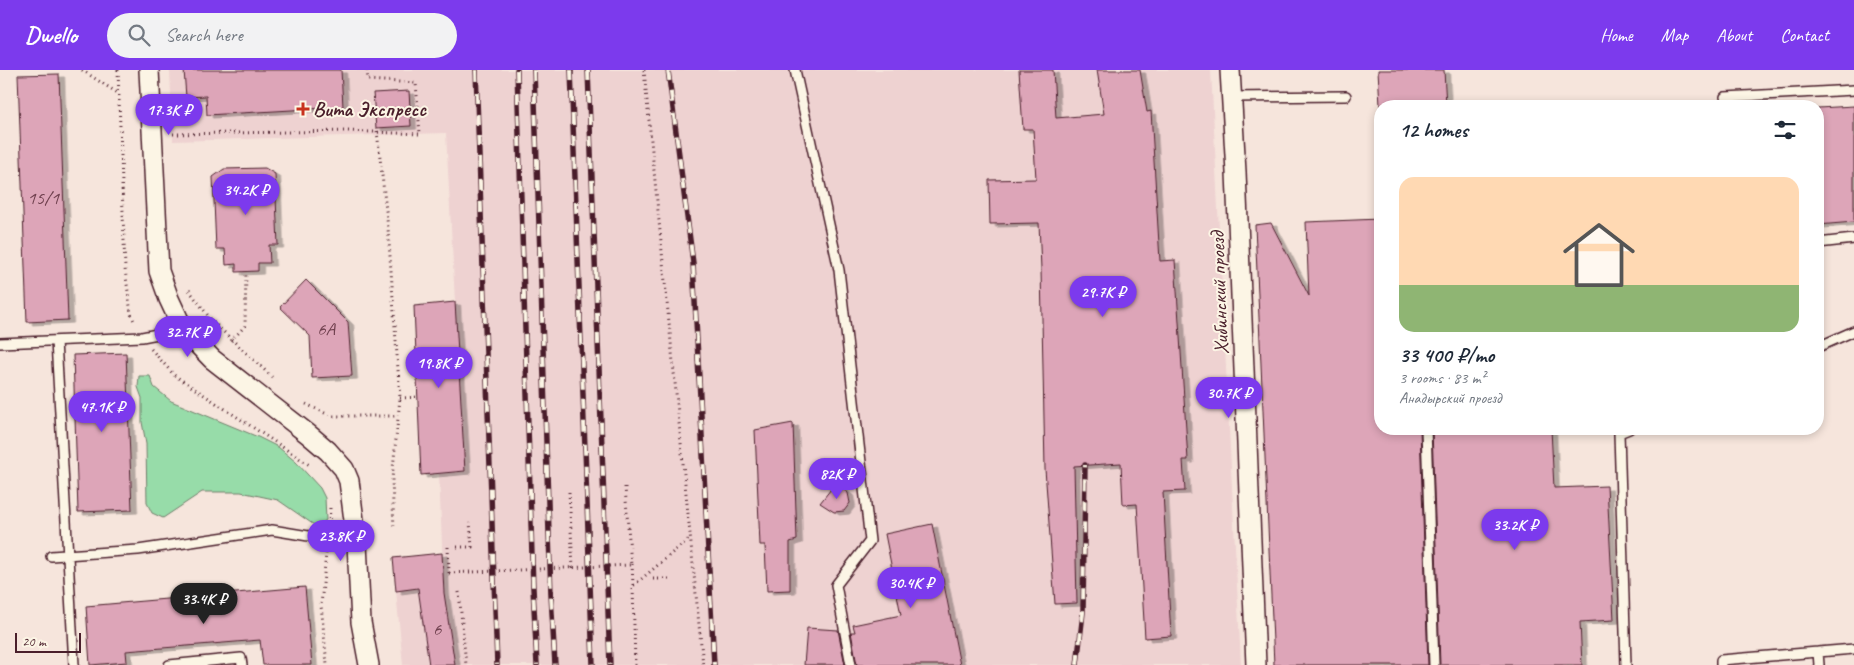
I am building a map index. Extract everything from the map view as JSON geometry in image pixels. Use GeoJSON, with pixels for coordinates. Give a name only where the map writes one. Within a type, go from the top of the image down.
{"type":"FeatureCollection","features":[{"type":"Feature","properties":{"kind":"street"},"geometry":{"type":"LineString","coordinates":[[149,70],[159,271],[169,299],[184,329],[212,359],[315,439],[344,468],[349,481],[357,544],[361,622],[369,665]]}},
{"type":"Feature","properties":{"kind":"street","name":"Хибинский проезд"},"geometry":{"type":"LineString","coordinates":[[1230,70],[1236,172],[1256,665]]}},
{"type":"Feature","properties":{"kind":"lane"},"geometry":{"type":"LineString","coordinates":[[795,70],[839,270],[870,541],[836,585],[851,665]]}},
{"type":"Feature","properties":{"kind":"lane"},"geometry":{"type":"LineString","coordinates":[[1725,97],[1854,90]]}},
{"type":"Feature","properties":{"kind":"lane"},"geometry":{"type":"LineString","coordinates":[[1231,97],[1346,96]]}},
{"type":"Feature","properties":{"kind":"lane"},"geometry":{"type":"LineString","coordinates":[[1824,242],[1854,239]]}},
{"type":"Feature","properties":{"kind":"lane"},"geometry":{"type":"LineString","coordinates":[[0,343],[142,337],[184,329]]}},
{"type":"Feature","properties":{"kind":"lane"},"geometry":{"type":"LineString","coordinates":[[1824,344],[1854,331]]}},
{"type":"Feature","properties":{"kind":"lane"},"geometry":{"type":"LineString","coordinates":[[56,341],[74,665]]}},
{"type":"Feature","properties":{"kind":"lane"},"geometry":{"type":"LineString","coordinates":[[1426,435],[1434,665]]}},
{"type":"Feature","properties":{"kind":"lane"},"geometry":{"type":"LineString","coordinates":[[1619,435],[1626,665]]}},
{"type":"Feature","properties":{"kind":"lane"},"geometry":{"type":"LineString","coordinates":[[51,556],[138,550],[272,530],[357,544]]}},
{"type":"Feature","properties":{"kind":"lane"},"geometry":{"type":"LineString","coordinates":[[1721,665],[1721,660],[1854,649]]}},
{"type":"Feature","properties":{"kind":"lane"},"geometry":{"type":"LineString","coordinates":[[1818,652],[1819,665]]}},
{"type":"Feature","properties":{"kind":"lane"},"geometry":{"type":"LineString","coordinates":[[169,665],[241,658],[242,665]]}},
{"type":"Feature","properties":{"kind":"path"},"geometry":{"type":"LineString","coordinates":[[82,70],[119,94]]}},
{"type":"Feature","properties":{"kind":"path"},"geometry":{"type":"LineString","coordinates":[[169,134],[377,131],[420,134],[416,83],[368,80],[367,70]]}},
{"type":"Feature","properties":{"kind":"path"},"geometry":{"type":"LineString","coordinates":[[644,70],[703,665]]}},
{"type":"Feature","properties":{"kind":"path"},"geometry":{"type":"LineString","coordinates":[[377,131],[388,228],[400,398],[392,479],[394,529]]}},
{"type":"Feature","properties":{"kind":"path"},"geometry":{"type":"LineString","coordinates":[[231,340],[245,326],[246,271]]}},
{"type":"Feature","properties":{"kind":"path"},"geometry":{"type":"LineString","coordinates":[[188,288],[212,321],[275,380]]}},
{"type":"Feature","properties":{"kind":"path"},"geometry":{"type":"LineString","coordinates":[[400,398],[418,397]]}},
{"type":"Feature","properties":{"kind":"path"},"geometry":{"type":"LineString","coordinates":[[306,404],[331,416],[398,416]]}},
{"type":"Feature","properties":{"kind":"path"},"geometry":{"type":"LineString","coordinates":[[470,522],[472,547],[448,547],[449,573],[631,565],[625,487]]}},
{"type":"Feature","properties":{"kind":"path"},"geometry":{"type":"LineString","coordinates":[[569,492],[573,568]]}},
{"type":"Feature","properties":{"kind":"path"},"geometry":{"type":"LineString","coordinates":[[328,528],[331,500]]}},
{"type":"Feature","properties":{"kind":"path"},"geometry":{"type":"LineString","coordinates":[[630,522],[635,665]]}},
{"type":"Feature","properties":{"kind":"path"},"geometry":{"type":"LineString","coordinates":[[633,586],[691,538]]}},
{"type":"Feature","properties":{"kind":"path"},"geometry":{"type":"LineString","coordinates":[[327,547],[321,605],[327,665]]}},
{"type":"Feature","properties":{"kind":"path"},"geometry":{"type":"LineString","coordinates":[[653,579],[669,579]]}},
{"type":"Feature","properties":{"kind":"path"},"geometry":{"type":"LineString","coordinates":[[460,592],[466,665]]}},
{"type":"Feature","properties":{"kind":"shaded area"},"geometry":{"type":"Polygon","coordinates":[[[170,70],[1211,70],[1241,665],[403,665],[396,591],[418,588],[444,593],[439,474],[421,475],[414,306],[455,302],[446,133],[173,141],[170,70]]]}},
{"type":"Feature","properties":{"kind":"green space"},"geometry":{"type":"Polygon","coordinates":[[[139,376],[150,376],[154,387],[171,401],[278,447],[296,462],[320,488],[325,498],[326,520],[317,527],[278,500],[241,492],[202,492],[163,518],[152,513],[147,503],[146,444],[142,422],[142,398],[138,387],[139,376]]]}},
{"type":"Feature","properties":{"kind":"building"},"geometry":{"type":"Polygon","coordinates":[[[184,70],[341,70],[343,107],[207,115],[206,96],[186,97],[184,70]]]}},
{"type":"Feature","properties":{"kind":"building"},"geometry":{"type":"Polygon","coordinates":[[[1019,70],[1053,70],[1056,118],[1104,114],[1097,70],[1140,70],[1147,112],[1151,111],[1160,261],[1175,260],[1188,460],[1183,460],[1185,491],[1163,492],[1171,636],[1145,638],[1137,504],[1123,505],[1121,463],[1074,466],[1077,603],[1055,604],[1045,469],[1039,223],[990,224],[989,180],[1036,179],[1033,129],[1023,129],[1019,70]]]}},
{"type":"Feature","properties":{"kind":"building"},"geometry":{"type":"Polygon","coordinates":[[[1378,70],[1444,70],[1446,100],[1380,100],[1378,70]]]}},
{"type":"Feature","properties":{"kind":"building"},"geometry":{"type":"Polygon","coordinates":[[[59,74],[68,320],[27,322],[18,75],[59,74]]]}},
{"type":"Feature","properties":{"kind":"building"},"geometry":{"type":"Polygon","coordinates":[[[409,91],[411,126],[376,128],[373,93],[409,91]]]}},
{"type":"Feature","properties":{"kind":"building"},"geometry":{"type":"Polygon","coordinates":[[[1854,106],[1854,222],[1824,224],[1824,108],[1854,106]]]}},
{"type":"Feature","properties":{"kind":"building"},"geometry":{"type":"Polygon","coordinates":[[[265,168],[275,174],[278,245],[269,245],[270,263],[258,263],[258,271],[236,272],[236,264],[226,265],[225,249],[216,249],[213,177],[224,169],[265,168]]]}},
{"type":"Feature","properties":{"kind":"building"},"geometry":{"type":"Polygon","coordinates":[[[1374,219],[1374,435],[1420,435],[1428,665],[1274,665],[1255,225],[1271,223],[1309,296],[1306,222],[1374,219]]]}},
{"type":"Feature","properties":{"kind":"building"},"geometry":{"type":"Polygon","coordinates":[[[306,280],[348,322],[352,376],[312,378],[310,336],[280,307],[306,280]]]}},
{"type":"Feature","properties":{"kind":"building"},"geometry":{"type":"Polygon","coordinates":[[[455,302],[465,471],[421,475],[414,306],[455,302]]]}},
{"type":"Feature","properties":{"kind":"building"},"geometry":{"type":"Polygon","coordinates":[[[126,353],[132,510],[78,512],[73,355],[126,353]]]}},
{"type":"Feature","properties":{"kind":"building"},"geometry":{"type":"Polygon","coordinates":[[[793,423],[797,540],[790,542],[790,590],[767,591],[765,545],[760,545],[755,430],[793,423]]]}},
{"type":"Feature","properties":{"kind":"building"},"geometry":{"type":"Polygon","coordinates":[[[1432,435],[1551,435],[1554,488],[1607,486],[1614,620],[1580,622],[1582,665],[1440,665],[1432,435]]]}},
{"type":"Feature","properties":{"kind":"building"},"geometry":{"type":"Polygon","coordinates":[[[841,487],[848,493],[850,503],[844,511],[834,512],[820,503],[831,489],[841,487]]]}},
{"type":"Feature","properties":{"kind":"building"},"geometry":{"type":"Polygon","coordinates":[[[932,524],[960,665],[857,665],[851,632],[855,632],[853,625],[901,615],[885,534],[932,524]]]}},
{"type":"Feature","properties":{"kind":"building"},"geometry":{"type":"Polygon","coordinates":[[[442,553],[444,593],[455,665],[429,665],[418,588],[396,591],[393,558],[442,553]]]}},
{"type":"Feature","properties":{"kind":"building"},"geometry":{"type":"Polygon","coordinates":[[[305,587],[312,665],[263,665],[260,640],[126,651],[127,662],[90,665],[86,606],[305,587]]]}},
{"type":"Feature","properties":{"kind":"building"},"geometry":{"type":"Polygon","coordinates":[[[807,628],[838,630],[845,665],[804,665],[807,628]]]}},
{"type":"Feature","properties":{"kind":"railway"},"geometry":{"type":"LineString","coordinates":[[476,70],[497,665]]}},
{"type":"Feature","properties":{"kind":"railway"},"geometry":{"type":"LineString","coordinates":[[517,70],[537,665]]}},
{"type":"Feature","properties":{"kind":"railway"},"geometry":{"type":"LineString","coordinates":[[534,70],[551,595],[555,665]]}},
{"type":"Feature","properties":{"kind":"railway"},"geometry":{"type":"LineString","coordinates":[[571,70],[593,665]]}},
{"type":"Feature","properties":{"kind":"railway"},"geometry":{"type":"LineString","coordinates":[[588,70],[610,665]]}},
{"type":"Feature","properties":{"kind":"railway"},"geometry":{"type":"LineString","coordinates":[[668,70],[693,263],[714,665]]}},
{"type":"Feature","properties":{"kind":"railway"},"geometry":{"type":"LineString","coordinates":[[1077,665],[1083,613],[1085,465]]}},
{"type":"Feature","properties":{"kind":"place","name":"Вита Экспресс"},"geometry":{"type":"Point","coordinates":[303,109]}}]}
